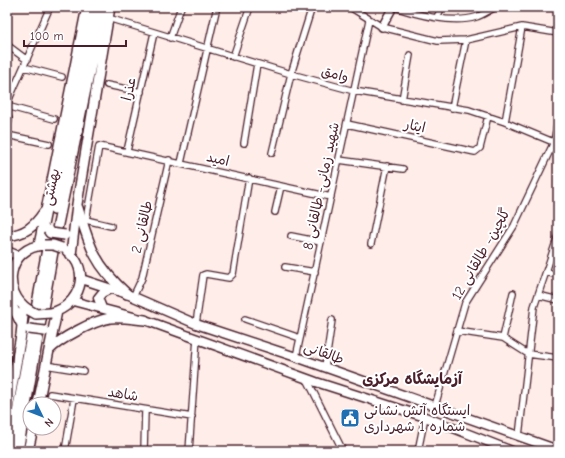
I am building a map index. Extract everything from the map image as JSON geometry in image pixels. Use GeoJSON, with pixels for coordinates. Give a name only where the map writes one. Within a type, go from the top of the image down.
{"type":"FeatureCollection","features":[{"type":"Feature","properties":{"kind":"main road","name":"بهشتی"},"geometry":{"type":"LineString","coordinates":[[10,451],[88,7]]}},
{"type":"Feature","properties":{"kind":"main road"},"geometry":{"type":"LineString","coordinates":[[41,245],[46,226],[48,206],[88,7]]}},
{"type":"Feature","properties":{"kind":"main road","name":"بهشتی"},"geometry":{"type":"LineString","coordinates":[[18,451],[57,229],[103,7]]}},
{"type":"Feature","properties":{"kind":"main road"},"geometry":{"type":"LineString","coordinates":[[71,255],[76,204],[110,7]]}},
{"type":"Feature","properties":{"kind":"main road"},"geometry":{"type":"LineString","coordinates":[[76,204],[89,243],[99,264],[112,280],[130,295]]}},
{"type":"Feature","properties":{"kind":"main road"},"geometry":{"type":"LineString","coordinates":[[7,236],[20,234],[30,229],[38,221],[48,206]]}},
{"type":"Feature","properties":{"kind":"main road"},"geometry":{"type":"LineString","coordinates":[[46,226],[50,233],[65,235],[73,231],[75,224]]}},
{"type":"Feature","properties":{"kind":"main road"},"geometry":{"type":"LineString","coordinates":[[53,244],[62,248],[71,255],[78,266],[81,280],[77,294],[73,301],[54,312],[44,315],[26,309],[12,292],[8,272],[19,256],[28,249],[41,245],[53,244]]}},
{"type":"Feature","properties":{"kind":"main road"},"geometry":{"type":"LineString","coordinates":[[7,251],[19,256]]}},
{"type":"Feature","properties":{"kind":"main road","name":"طالقانی"},"geometry":{"type":"LineString","coordinates":[[81,280],[130,295],[196,324],[325,367],[558,450]]}},
{"type":"Feature","properties":{"kind":"main road"},"geometry":{"type":"LineString","coordinates":[[102,308],[98,298],[102,293],[110,289]]}},
{"type":"Feature","properties":{"kind":"main road"},"geometry":{"type":"LineString","coordinates":[[7,296],[26,327],[45,331],[50,336],[50,346]]}},
{"type":"Feature","properties":{"kind":"main road","name":"طالقانی"},"geometry":{"type":"LineString","coordinates":[[73,301],[145,320],[306,378],[425,417],[512,451]]}},
{"type":"Feature","properties":{"kind":"main road"},"geometry":{"type":"LineString","coordinates":[[7,415],[21,335],[26,327],[26,309]]}},
{"type":"Feature","properties":{"kind":"main road"},"geometry":{"type":"LineString","coordinates":[[39,396],[50,346],[54,312]]}},
{"type":"Feature","properties":{"kind":"main road"},"geometry":{"type":"LineString","coordinates":[[50,346],[92,324],[110,318],[145,320]]}},
{"type":"Feature","properties":{"kind":"main road"},"geometry":{"type":"LineString","coordinates":[[28,451],[31,436]]}},
{"type":"Feature","properties":{"kind":"street"},"geometry":{"type":"LineString","coordinates":[[50,7],[7,105],[54,119]]}},
{"type":"Feature","properties":{"kind":"street"},"geometry":{"type":"LineString","coordinates":[[170,38],[181,7]]}},
{"type":"Feature","properties":{"kind":"street"},"geometry":{"type":"LineString","coordinates":[[233,57],[250,7]]}},
{"type":"Feature","properties":{"kind":"street"},"geometry":{"type":"LineString","coordinates":[[272,153],[290,74],[312,7]]}},
{"type":"Feature","properties":{"kind":"street"},"geometry":{"type":"LineString","coordinates":[[350,7],[382,27],[438,41],[466,40],[522,28],[558,33]]}},
{"type":"Feature","properties":{"kind":"street"},"geometry":{"type":"LineString","coordinates":[[382,27],[394,7],[423,15],[460,20],[477,17],[496,7]]}},
{"type":"Feature","properties":{"kind":"street"},"geometry":{"type":"LineString","coordinates":[[437,17],[442,7]]}},
{"type":"Feature","properties":{"kind":"street"},"geometry":{"type":"LineString","coordinates":[[181,163],[216,11]]}},
{"type":"Feature","properties":{"kind":"street","name":"وامق"},"geometry":{"type":"LineString","coordinates":[[108,18],[233,57],[354,92],[469,110],[505,122],[556,143]]}},
{"type":"Feature","properties":{"kind":"street","name":"شهید زمانی- طالقانی 8"},"geometry":{"type":"LineString","coordinates":[[296,357],[369,20]]}},
{"type":"Feature","properties":{"kind":"street"},"geometry":{"type":"LineString","coordinates":[[505,122],[522,28]]}},
{"type":"Feature","properties":{"kind":"street","name":"عذرا"},"geometry":{"type":"LineString","coordinates":[[127,151],[154,33]]}},
{"type":"Feature","properties":{"kind":"street"},"geometry":{"type":"LineString","coordinates":[[452,108],[466,40]]}},
{"type":"Feature","properties":{"kind":"street"},"geometry":{"type":"LineString","coordinates":[[7,45],[27,60]]}},
{"type":"Feature","properties":{"kind":"street"},"geometry":{"type":"LineString","coordinates":[[402,100],[410,55]]}},
{"type":"Feature","properties":{"kind":"street"},"geometry":{"type":"LineString","coordinates":[[244,142],[257,64]]}},
{"type":"Feature","properties":{"kind":"street"},"geometry":{"type":"LineString","coordinates":[[24,67],[62,77]]}},
{"type":"Feature","properties":{"kind":"street"},"geometry":{"type":"LineString","coordinates":[[107,85],[140,92]]}},
{"type":"Feature","properties":{"kind":"street"},"geometry":{"type":"LineString","coordinates":[[7,111],[9,120],[7,129]]}},
{"type":"Feature","properties":{"kind":"street","name":"ایثار"},"geometry":{"type":"LineString","coordinates":[[346,124],[475,152],[478,150],[488,116]]}},
{"type":"Feature","properties":{"kind":"street","name":"گلچین- طالقانی 12"},"geometry":{"type":"LineString","coordinates":[[435,406],[465,303],[514,226],[556,143],[558,120]]}},
{"type":"Feature","properties":{"kind":"street"},"geometry":{"type":"LineString","coordinates":[[7,135],[49,144]]}},
{"type":"Feature","properties":{"kind":"street","name":"امید"},"geometry":{"type":"LineString","coordinates":[[111,226],[86,220],[99,146],[169,160],[331,197]]}},
{"type":"Feature","properties":{"kind":"street","name":"طالقانی 2"},"geometry":{"type":"LineString","coordinates":[[130,295],[142,278],[169,160]]}},
{"type":"Feature","properties":{"kind":"street"},"geometry":{"type":"LineString","coordinates":[[339,160],[403,169]]}},
{"type":"Feature","properties":{"kind":"street"},"geometry":{"type":"LineString","coordinates":[[371,244],[387,166]]}},
{"type":"Feature","properties":{"kind":"street"},"geometry":{"type":"LineString","coordinates":[[196,324],[203,276],[206,274],[230,278],[233,274],[249,178]]}},
{"type":"Feature","properties":{"kind":"street"},"geometry":{"type":"LineString","coordinates":[[275,212],[281,186]]}},
{"type":"Feature","properties":{"kind":"street"},"geometry":{"type":"LineString","coordinates":[[291,236],[321,242]]}},
{"type":"Feature","properties":{"kind":"street"},"geometry":{"type":"LineString","coordinates":[[519,436],[534,307],[558,236]]}},
{"type":"Feature","properties":{"kind":"street"},"geometry":{"type":"LineString","coordinates":[[285,267],[314,272]]}},
{"type":"Feature","properties":{"kind":"street"},"geometry":{"type":"LineString","coordinates":[[546,272],[558,275]]}},
{"type":"Feature","properties":{"kind":"street"},"geometry":{"type":"LineString","coordinates":[[504,338],[513,293]]}},
{"type":"Feature","properties":{"kind":"street"},"geometry":{"type":"LineString","coordinates":[[538,295],[558,300]]}},
{"type":"Feature","properties":{"kind":"street"},"geometry":{"type":"LineString","coordinates":[[245,318],[300,338]]}},
{"type":"Feature","properties":{"kind":"street"},"geometry":{"type":"LineString","coordinates":[[325,367],[332,320]]}},
{"type":"Feature","properties":{"kind":"street"},"geometry":{"type":"LineString","coordinates":[[457,331],[504,338],[528,354],[558,358]]}},
{"type":"Feature","properties":{"kind":"street"},"geometry":{"type":"LineString","coordinates":[[189,451],[197,338]]}},
{"type":"Feature","properties":{"kind":"street"},"geometry":{"type":"LineString","coordinates":[[45,365],[83,371]]}},
{"type":"Feature","properties":{"kind":"street"},"geometry":{"type":"LineString","coordinates":[[306,378],[343,451]]}},
{"type":"Feature","properties":{"kind":"street","name":"شاهد"},"geometry":{"type":"LineString","coordinates":[[50,394],[192,417]]}},
{"type":"Feature","properties":{"kind":"street"},"geometry":{"type":"LineString","coordinates":[[65,451],[74,399]]}},
{"type":"Feature","properties":{"kind":"street"},"geometry":{"type":"LineString","coordinates":[[144,451],[146,410]]}},
{"type":"Feature","properties":{"kind":"street"},"geometry":{"type":"LineString","coordinates":[[418,451],[425,417]]}},
{"type":"Feature","properties":{"kind":"place","name":"ایستگاه آتش نشانی شماره 1 شهرداری"},"geometry":{"type":"Point","coordinates":[350,418]}},
{"type":"Feature","properties":{"kind":"district","name":"آزمایشگاه مرکزی"},"geometry":{"type":"Point","coordinates":[412,379]}}]}
